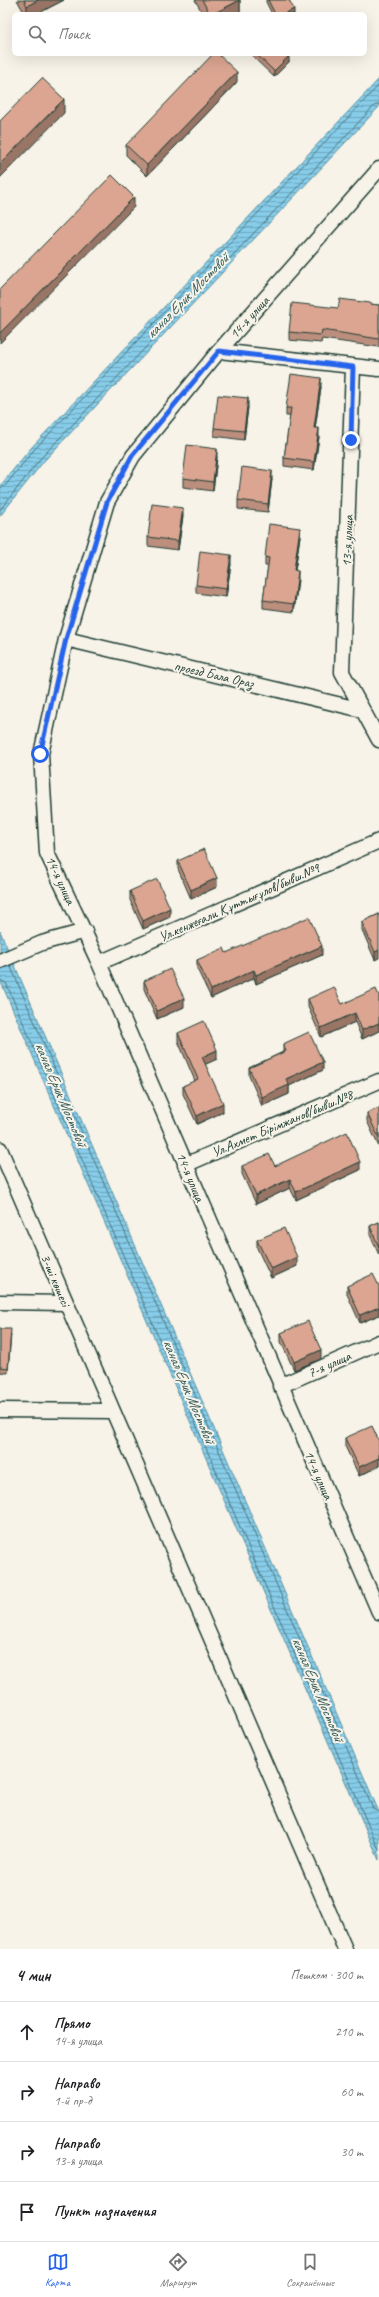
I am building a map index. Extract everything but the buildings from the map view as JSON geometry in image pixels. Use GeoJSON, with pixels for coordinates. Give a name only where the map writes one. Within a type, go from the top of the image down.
{"type":"FeatureCollection","features":[{"type":"Feature","properties":{"kind":"street","name":"14-я улица"},"geometry":{"type":"LineString","coordinates":[[378,1604],[280,1386],[85,931],[47,853],[40,754],[66,639],[107,502],[132,456],[219,351],[373,183],[379,169]]}},
{"type":"Feature","properties":{"kind":"street"},"geometry":{"type":"LineString","coordinates":[[219,351],[379,369]]}},
{"type":"Feature","properties":{"kind":"street","name":"13-я улица"},"geometry":{"type":"LineString","coordinates":[[353,367],[342,672],[379,740]]}},
{"type":"Feature","properties":{"kind":"street","name":"проезд Бала Ораз"},"geometry":{"type":"LineString","coordinates":[[66,639],[362,710]]}},
{"type":"Feature","properties":{"kind":"street","name":"Ул.кенжеғали Құттығұлов/бывш.№9"},"geometry":{"type":"LineString","coordinates":[[99,963],[379,841]]}},
{"type":"Feature","properties":{"kind":"street"},"geometry":{"type":"LineString","coordinates":[[0,961],[42,943],[85,931]]}},
{"type":"Feature","properties":{"kind":"street","name":"Ул.Ахмет Бірімжанов/бывш.№8"},"geometry":{"type":"LineString","coordinates":[[185,1164],[379,1080]]}},
{"type":"Feature","properties":{"kind":"street","name":"3-ші көшесі"},"geometry":{"type":"LineString","coordinates":[[0,1150],[111,1411],[345,1949]]}},
{"type":"Feature","properties":{"kind":"street"},"geometry":{"type":"LineString","coordinates":[[0,1302],[66,1303]]}},
{"type":"Feature","properties":{"kind":"street","name":"7-я улица"},"geometry":{"type":"LineString","coordinates":[[280,1386],[379,1342]]}},
{"type":"Feature","properties":{"kind":"street"},"geometry":{"type":"LineString","coordinates":[[0,1410],[111,1411]]}},
{"type":"Feature","properties":{"kind":"water","name":"канал Ерик Мостовой"},"geometry":{"type":"Polygon","coordinates":[[[379,79],[379,107],[44,461],[0,516],[0,486],[30,449],[379,79]]]}},
{"type":"Feature","properties":{"kind":"water","name":"канал Ерик Мостовой"},"geometry":{"type":"Polygon","coordinates":[[[0,931],[379,1812],[379,1860],[0,980],[0,931]]]}},
{"type":"Feature","properties":{"kind":"route"},"geometry":{"type":"LineString","coordinates":[[40,754],[66,639],[107,502],[132,456],[219,351],[353,367],[351,440]]}}]}
